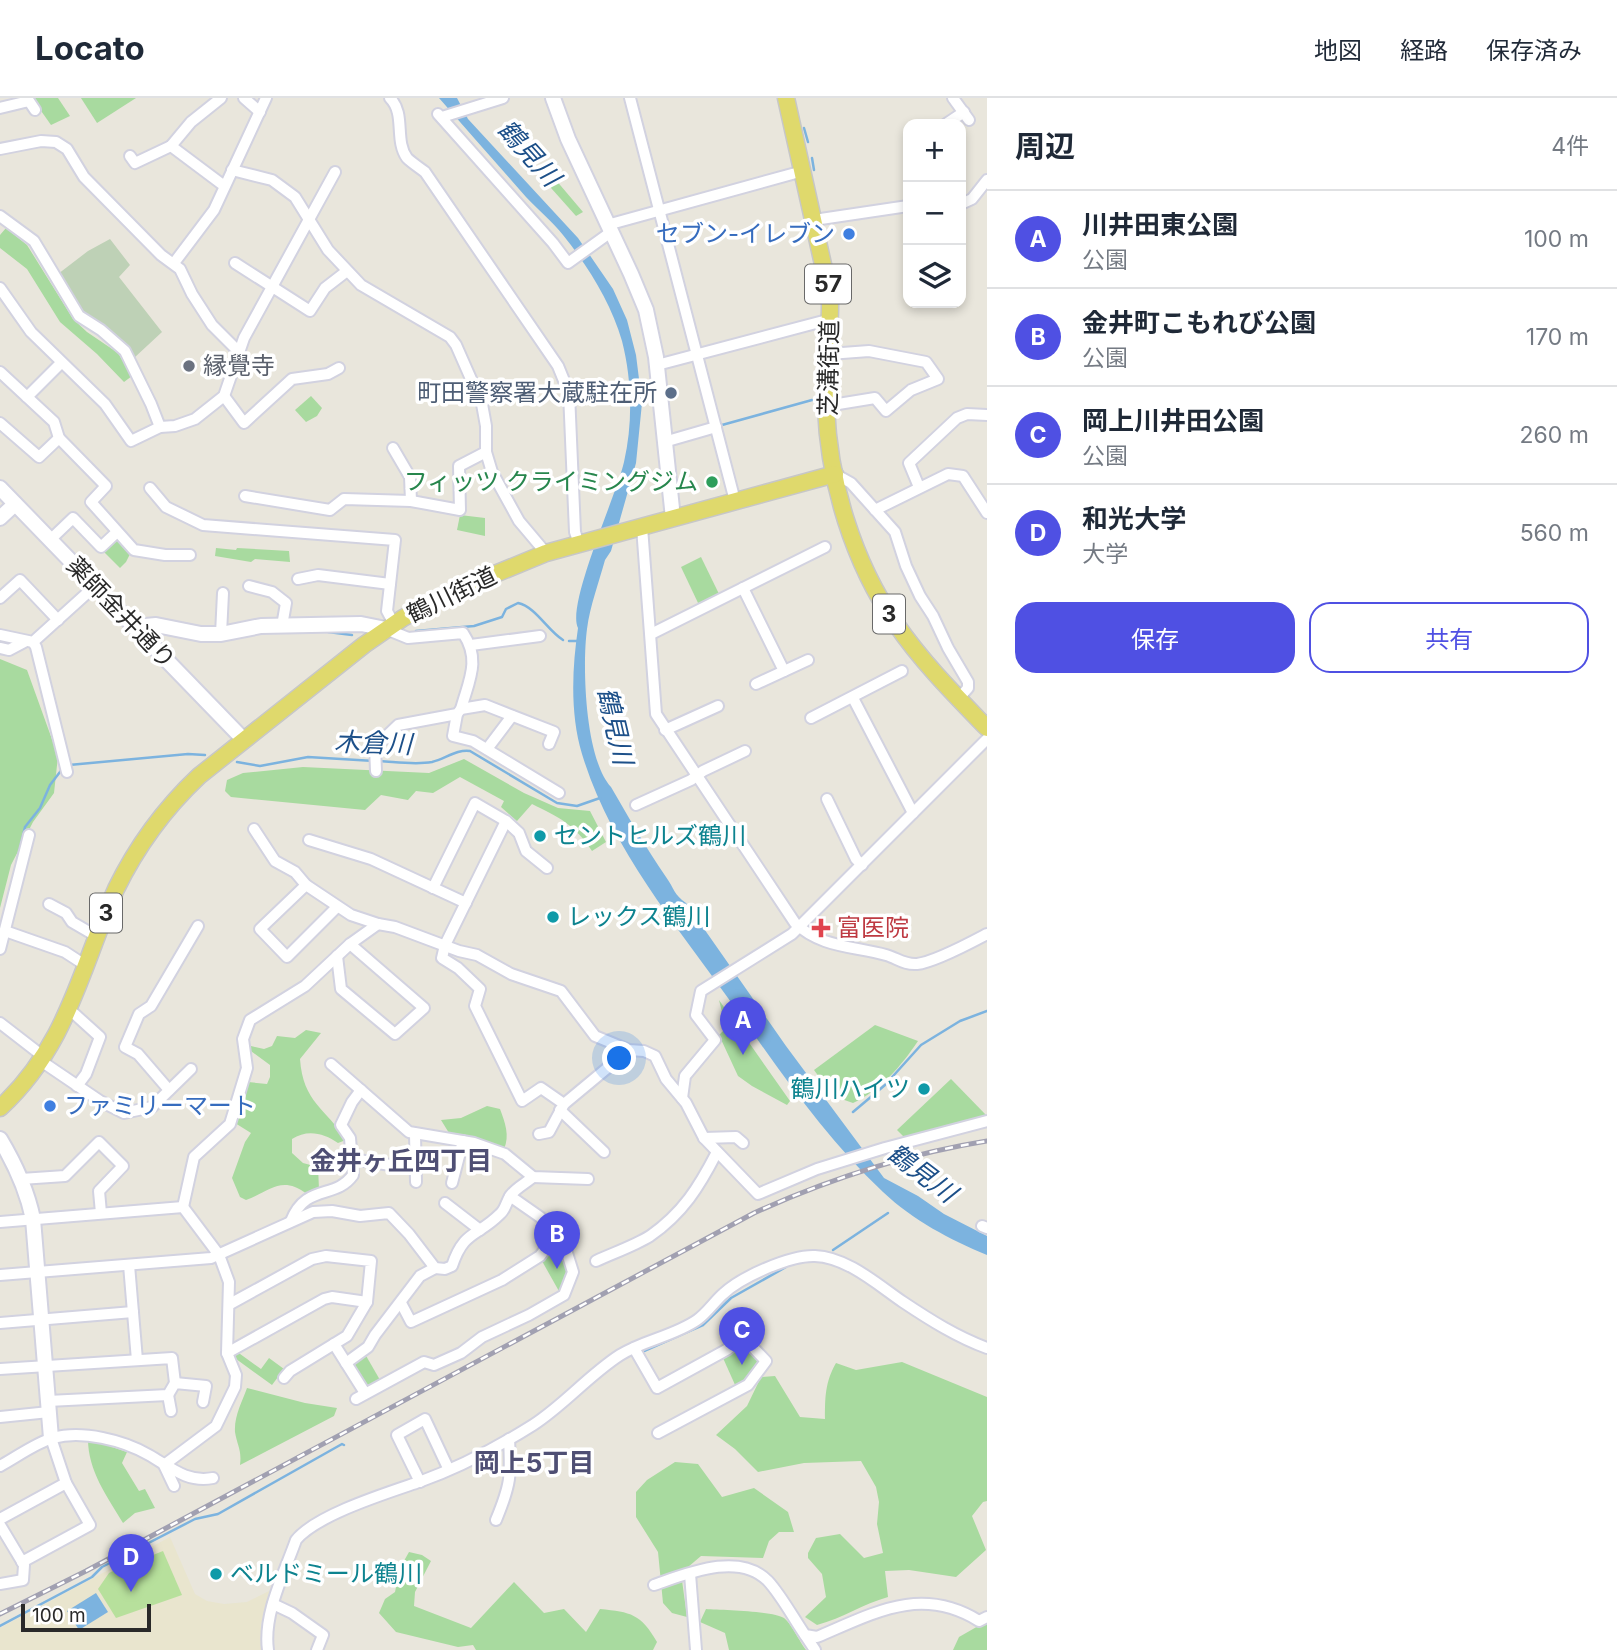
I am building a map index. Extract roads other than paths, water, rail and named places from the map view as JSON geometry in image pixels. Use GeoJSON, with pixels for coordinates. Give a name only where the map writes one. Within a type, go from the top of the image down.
{"type":"FeatureCollection","features":[{"type":"Feature","properties":{"kind":"main road","name":"芝溝街道"},"geometry":{"type":"LineString","coordinates":[[786,98],[830,296],[826,406],[835,474]]}},
{"type":"Feature","properties":{"kind":"main road","name":"鶴川街道"},"geometry":{"type":"LineString","coordinates":[[0,1108],[21,1087],[42,1059],[69,1009],[96,936],[126,868],[151,829],[179,795],[243,739],[390,627],[449,593],[545,553],[835,474]]}},
{"type":"Feature","properties":{"kind":"main road","name":"3"},"geometry":{"type":"LineString","coordinates":[[835,474],[851,535],[876,592],[908,641],[987,728]]}},
{"type":"Feature","properties":{"kind":"street"},"geometry":{"type":"LineString","coordinates":[[130,156],[135,163],[171,146],[191,122],[222,98]]}},
{"type":"Feature","properties":{"kind":"street"},"geometry":{"type":"LineString","coordinates":[[244,98],[260,112]]}},
{"type":"Feature","properties":{"kind":"street"},"geometry":{"type":"LineString","coordinates":[[174,263],[214,210],[223,185],[266,98]]}},
{"type":"Feature","properties":{"kind":"street"},"geometry":{"type":"LineString","coordinates":[[390,98],[398,106],[401,140],[407,157],[425,172],[558,366],[569,393],[575,533],[585,542]]}},
{"type":"Feature","properties":{"kind":"street"},"geometry":{"type":"LineString","coordinates":[[499,98],[472,104],[442,116],[554,243],[568,263],[593,245],[609,228],[803,171]]}},
{"type":"Feature","properties":{"kind":"street"},"geometry":{"type":"LineString","coordinates":[[553,98],[568,139],[646,310],[657,365],[673,518]]}},
{"type":"Feature","properties":{"kind":"street"},"geometry":{"type":"LineString","coordinates":[[630,98],[735,502]]}},
{"type":"Feature","properties":{"kind":"street"},"geometry":{"type":"LineString","coordinates":[[953,98],[966,116],[958,119]]}},
{"type":"Feature","properties":{"kind":"street"},"geometry":{"type":"LineString","coordinates":[[0,107],[29,101],[35,110]]}},
{"type":"Feature","properties":{"kind":"street"},"geometry":{"type":"LineString","coordinates":[[0,149],[41,141],[56,142],[66,149],[84,177],[161,255],[180,269],[212,325],[239,352]]}},
{"type":"Feature","properties":{"kind":"street"},"geometry":{"type":"LineString","coordinates":[[171,146],[223,185]]}},
{"type":"Feature","properties":{"kind":"street"},"geometry":{"type":"LineString","coordinates":[[232,170],[272,180],[295,197],[328,250],[361,285],[450,337],[482,404],[486,426],[486,452],[492,472],[519,521],[545,553]]}},
{"type":"Feature","properties":{"kind":"street"},"geometry":{"type":"LineString","coordinates":[[0,288],[31,332],[104,404],[131,440],[160,427],[176,426],[195,419],[224,396],[239,352],[271,286],[335,172]]}},
{"type":"Feature","properties":{"kind":"street"},"geometry":{"type":"LineString","coordinates":[[966,202],[972,199],[987,180]]}},
{"type":"Feature","properties":{"kind":"street"},"geometry":{"type":"LineString","coordinates":[[814,220],[903,207]]}},
{"type":"Feature","properties":{"kind":"street"},"geometry":{"type":"LineString","coordinates":[[0,216],[34,241],[79,316],[101,330],[125,351],[160,427]]}},
{"type":"Feature","properties":{"kind":"street"},"geometry":{"type":"LineString","coordinates":[[235,262],[310,311],[325,288],[347,271]]}},
{"type":"Feature","properties":{"kind":"street"},"geometry":{"type":"LineString","coordinates":[[657,365],[831,319]]}},
{"type":"Feature","properties":{"kind":"street"},"geometry":{"type":"LineString","coordinates":[[826,406],[875,398],[886,411],[911,390],[938,379],[926,362],[869,351],[828,354]]}},
{"type":"Feature","properties":{"kind":"street"},"geometry":{"type":"LineString","coordinates":[[27,397],[61,363]]}},
{"type":"Feature","properties":{"kind":"street"},"geometry":{"type":"LineString","coordinates":[[224,396],[244,423],[292,379],[328,374],[339,368]]}},
{"type":"Feature","properties":{"kind":"street"},"geometry":{"type":"LineString","coordinates":[[0,372],[54,422],[59,438],[106,486],[90,502],[134,550],[165,555],[190,555]]}},
{"type":"Feature","properties":{"kind":"street"},"geometry":{"type":"LineString","coordinates":[[919,487],[909,463],[957,418],[967,414],[987,415]]}},
{"type":"Feature","properties":{"kind":"street"},"geometry":{"type":"LineString","coordinates":[[0,423],[39,457],[59,438]]}},
{"type":"Feature","properties":{"kind":"street"},"geometry":{"type":"LineString","coordinates":[[664,442],[716,427]]}},
{"type":"Feature","properties":{"kind":"street"},"geometry":{"type":"LineString","coordinates":[[393,447],[410,477],[411,501]]}},
{"type":"Feature","properties":{"kind":"street"},"geometry":{"type":"LineString","coordinates":[[245,496],[330,510],[344,499],[411,501],[460,510],[459,466],[486,452]]}},
{"type":"Feature","properties":{"kind":"street"},"geometry":{"type":"LineString","coordinates":[[835,474],[851,484],[895,532],[906,566],[920,596],[968,682],[968,688],[959,698]]}},
{"type":"Feature","properties":{"kind":"street"},"geometry":{"type":"LineString","coordinates":[[875,510],[948,474],[963,476],[987,513]]}},
{"type":"Feature","properties":{"kind":"street","name":"薬師金井通り"},"geometry":{"type":"LineString","coordinates":[[0,488],[243,739]]}},
{"type":"Feature","properties":{"kind":"street"},"geometry":{"type":"LineString","coordinates":[[150,488],[166,511],[203,525],[395,540],[387,611],[390,627]]}},
{"type":"Feature","properties":{"kind":"street"},"geometry":{"type":"LineString","coordinates":[[0,518],[15,503]]}},
{"type":"Feature","properties":{"kind":"street"},"geometry":{"type":"LineString","coordinates":[[50,540],[73,518],[101,547],[117,532]]}},
{"type":"Feature","properties":{"kind":"street"},"geometry":{"type":"LineString","coordinates":[[642,527],[656,714],[799,927],[820,940],[840,947],[888,955],[902,963],[916,964],[987,934]]}},
{"type":"Feature","properties":{"kind":"street"},"geometry":{"type":"LineString","coordinates":[[651,634],[825,547]]}},
{"type":"Feature","properties":{"kind":"street"},"geometry":{"type":"LineString","coordinates":[[298,579],[318,575],[390,584]]}},
{"type":"Feature","properties":{"kind":"street"},"geometry":{"type":"LineString","coordinates":[[0,597],[20,580],[58,620]]}},
{"type":"Feature","properties":{"kind":"street"},"geometry":{"type":"LineString","coordinates":[[0,648],[9,650],[29,642],[95,586]]}},
{"type":"Feature","properties":{"kind":"street"},"geometry":{"type":"LineString","coordinates":[[249,586],[272,587],[286,603],[282,626]]}},
{"type":"Feature","properties":{"kind":"street"},"geometry":{"type":"LineString","coordinates":[[743,588],[784,671]]}},
{"type":"Feature","properties":{"kind":"street"},"geometry":{"type":"LineString","coordinates":[[221,634],[223,593]]}},
{"type":"Feature","properties":{"kind":"street"},"geometry":{"type":"LineString","coordinates":[[134,626],[156,625],[201,634],[221,634],[261,626],[361,624],[390,627],[408,638],[463,633],[471,645],[474,662],[453,736],[473,741],[559,793]]}},
{"type":"Feature","properties":{"kind":"street"},"geometry":{"type":"LineString","coordinates":[[0,635],[29,642],[36,647],[67,772]]}},
{"type":"Feature","properties":{"kind":"street"},"geometry":{"type":"LineString","coordinates":[[471,645],[540,636]]}},
{"type":"Feature","properties":{"kind":"street"},"geometry":{"type":"LineString","coordinates":[[756,684],[808,660]]}},
{"type":"Feature","properties":{"kind":"street"},"geometry":{"type":"LineString","coordinates":[[811,718],[902,671]]}},
{"type":"Feature","properties":{"kind":"street"},"geometry":{"type":"LineString","coordinates":[[853,698],[913,813]]}},
{"type":"Feature","properties":{"kind":"street"},"geometry":{"type":"LineString","coordinates":[[376,769],[375,747],[398,725],[485,705],[554,732],[549,744]]}},
{"type":"Feature","properties":{"kind":"street"},"geometry":{"type":"LineString","coordinates":[[665,730],[718,706]]}},
{"type":"Feature","properties":{"kind":"street"},"geometry":{"type":"LineString","coordinates":[[487,750],[512,716]]}},
{"type":"Feature","properties":{"kind":"street"},"geometry":{"type":"LineString","coordinates":[[682,1098],[685,1076],[712,1047],[715,1040],[696,1015],[701,990],[786,939],[987,739]]}},
{"type":"Feature","properties":{"kind":"street"},"geometry":{"type":"LineString","coordinates":[[636,805],[745,751]]}},
{"type":"Feature","properties":{"kind":"street"},"geometry":{"type":"LineString","coordinates":[[827,799],[856,859],[862,865]]}},
{"type":"Feature","properties":{"kind":"street"},"geometry":{"type":"LineString","coordinates":[[433,888],[475,803],[506,821],[519,833],[526,851],[547,868]]}},
{"type":"Feature","properties":{"kind":"street"},"geometry":{"type":"LineString","coordinates":[[506,821],[445,945],[442,958],[458,968],[480,989],[475,1006],[522,1101],[541,1088],[604,1152]]}},
{"type":"Feature","properties":{"kind":"street"},"geometry":{"type":"LineString","coordinates":[[254,829],[275,862],[295,872],[306,884],[351,915],[477,955],[511,974],[561,991],[594,1036],[628,1050],[644,1051],[655,1056],[666,1079],[682,1098],[704,1139],[758,1194],[800,1175],[880,1149],[987,1121]]}},
{"type":"Feature","properties":{"kind":"street"},"geometry":{"type":"LineString","coordinates":[[0,949],[29,835]]}},
{"type":"Feature","properties":{"kind":"street"},"geometry":{"type":"LineString","coordinates":[[309,840],[372,859],[466,903]]}},
{"type":"Feature","properties":{"kind":"street"},"geometry":{"type":"LineString","coordinates":[[260,929],[306,884]]}},
{"type":"Feature","properties":{"kind":"street"},"geometry":{"type":"LineString","coordinates":[[49,904],[65,907],[72,922],[96,936]]}},
{"type":"Feature","properties":{"kind":"street"},"geometry":{"type":"LineString","coordinates":[[251,920],[287,957],[337,907]]}},
{"type":"Feature","properties":{"kind":"street"},"geometry":{"type":"LineString","coordinates":[[164,1465],[216,1426],[235,1387],[235,1370],[227,1353],[229,1282],[219,1255],[183,1207],[194,1157],[230,1124],[247,1069],[243,1039],[250,1020],[305,986],[350,944],[378,924]]}},
{"type":"Feature","properties":{"kind":"street"},"geometry":{"type":"LineString","coordinates":[[169,1090],[138,1054],[125,1047],[139,1014],[151,1006],[198,926]]}},
{"type":"Feature","properties":{"kind":"street"},"geometry":{"type":"LineString","coordinates":[[5,931],[65,952],[85,965]]}},
{"type":"Feature","properties":{"kind":"street"},"geometry":{"type":"LineString","coordinates":[[337,957],[340,985],[344,992],[395,1034],[424,1008],[350,944]]}},
{"type":"Feature","properties":{"kind":"street"},"geometry":{"type":"LineString","coordinates":[[69,1009],[100,1037],[90,1064],[77,1086]]}},
{"type":"Feature","properties":{"kind":"street"},"geometry":{"type":"LineString","coordinates":[[0,1023],[77,1086],[124,1113],[152,1107],[191,1069]]}},
{"type":"Feature","properties":{"kind":"street"},"geometry":{"type":"LineString","coordinates":[[539,1134],[549,1132],[562,1107],[628,1050]]}},
{"type":"Feature","properties":{"kind":"street"},"geometry":{"type":"LineString","coordinates":[[331,1064],[409,1132],[463,1141],[505,1154],[533,1177],[588,1179]]}},
{"type":"Feature","properties":{"kind":"street"},"geometry":{"type":"LineString","coordinates":[[291,1221],[297,1207],[306,1199],[346,1185],[353,1175],[350,1138],[341,1125],[361,1090]]}},
{"type":"Feature","properties":{"kind":"street"},"geometry":{"type":"LineString","coordinates":[[415,1134],[416,1182]]}},
{"type":"Feature","properties":{"kind":"street"},"geometry":{"type":"LineString","coordinates":[[704,1139],[736,1137],[743,1143]]}},
{"type":"Feature","properties":{"kind":"street"},"geometry":{"type":"LineString","coordinates":[[0,1139],[21,1179],[33,1219],[51,1438],[66,1483],[90,1525],[22,1562]]}},
{"type":"Feature","properties":{"kind":"street"},"geometry":{"type":"LineString","coordinates":[[452,1183],[463,1141]]}},
{"type":"Feature","properties":{"kind":"street"},"geometry":{"type":"LineString","coordinates":[[21,1179],[65,1176],[99,1142],[123,1166],[99,1191],[101,1213]]}},
{"type":"Feature","properties":{"kind":"street"},"geometry":{"type":"LineString","coordinates":[[596,1261],[649,1236],[669,1220],[697,1191],[717,1152]]}},
{"type":"Feature","properties":{"kind":"street"},"geometry":{"type":"LineString","coordinates":[[352,1159],[416,1169]]}},
{"type":"Feature","properties":{"kind":"street"},"geometry":{"type":"LineString","coordinates":[[346,1363],[368,1347],[420,1276],[435,1268],[445,1269],[452,1266],[459,1247],[475,1231],[503,1212],[510,1196],[533,1177]]}},
{"type":"Feature","properties":{"kind":"street"},"geometry":{"type":"LineString","coordinates":[[334,1344],[346,1363],[360,1396],[424,1362],[434,1365],[461,1353],[482,1337],[564,1296],[573,1272],[563,1240],[510,1196]]}},
{"type":"Feature","properties":{"kind":"street"},"geometry":{"type":"LineString","coordinates":[[445,1203],[480,1230]]}},
{"type":"Feature","properties":{"kind":"street"},"geometry":{"type":"LineString","coordinates":[[0,1222],[183,1207]]}},
{"type":"Feature","properties":{"kind":"street"},"geometry":{"type":"LineString","coordinates":[[0,1275],[219,1255],[291,1221],[323,1210],[360,1216],[388,1213],[409,1234],[435,1268]]}},
{"type":"Feature","properties":{"kind":"street"},"geometry":{"type":"LineString","coordinates":[[401,1303],[411,1322],[448,1307],[502,1280],[540,1256],[556,1233]]}},
{"type":"Feature","properties":{"kind":"street"},"geometry":{"type":"LineString","coordinates":[[230,1304],[312,1259],[326,1256],[372,1261],[367,1302],[347,1336],[289,1371],[284,1378]]}},
{"type":"Feature","properties":{"kind":"street"},"geometry":{"type":"LineString","coordinates":[[268,1650],[267,1641],[274,1604],[296,1540],[302,1533],[340,1512],[392,1490],[420,1482],[509,1439],[535,1423],[619,1356],[637,1352],[688,1325],[725,1292],[778,1263],[817,1256],[837,1261],[854,1269],[934,1322],[987,1348]]}},
{"type":"Feature","properties":{"kind":"street"},"geometry":{"type":"LineString","coordinates":[[129,1265],[137,1360]]}},
{"type":"Feature","properties":{"kind":"street"},"geometry":{"type":"LineString","coordinates":[[227,1353],[324,1299],[332,1297],[367,1302]]}},
{"type":"Feature","properties":{"kind":"street"},"geometry":{"type":"LineString","coordinates":[[0,1323],[133,1312]]}},
{"type":"Feature","properties":{"kind":"street"},"geometry":{"type":"LineString","coordinates":[[637,1352],[657,1388],[728,1349],[742,1336],[766,1361],[748,1385],[658,1433]]}},
{"type":"Feature","properties":{"kind":"street"},"geometry":{"type":"LineString","coordinates":[[0,1369],[172,1358],[175,1383],[168,1395],[171,1411]]}},
{"type":"Feature","properties":{"kind":"street"},"geometry":{"type":"LineString","coordinates":[[175,1383],[206,1386],[203,1402]]}},
{"type":"Feature","properties":{"kind":"street"},"geometry":{"type":"LineString","coordinates":[[0,1417],[48,1406],[168,1395]]}},
{"type":"Feature","properties":{"kind":"street"},"geometry":{"type":"LineString","coordinates":[[420,1482],[397,1435],[425,1419],[448,1468]]}},
{"type":"Feature","properties":{"kind":"street"},"geometry":{"type":"LineString","coordinates":[[0,1466],[51,1438],[88,1435],[147,1454],[199,1481],[213,1478]]}},
{"type":"Feature","properties":{"kind":"street"},"geometry":{"type":"LineString","coordinates":[[496,1520],[511,1478],[509,1439]]}},
{"type":"Feature","properties":{"kind":"street"},"geometry":{"type":"LineString","coordinates":[[164,1465],[174,1486]]}},
{"type":"Feature","properties":{"kind":"street"},"geometry":{"type":"LineString","coordinates":[[0,1519],[66,1483]]}},
{"type":"Feature","properties":{"kind":"street"},"geometry":{"type":"LineString","coordinates":[[0,1525],[24,1565],[23,1580],[0,1584]]}},
{"type":"Feature","properties":{"kind":"street"},"geometry":{"type":"LineString","coordinates":[[654,1585],[716,1566],[749,1570],[768,1581],[815,1650]]}},
{"type":"Feature","properties":{"kind":"street"},"geometry":{"type":"LineString","coordinates":[[690,1574],[696,1650]]}},
{"type":"Feature","properties":{"kind":"street"},"geometry":{"type":"LineString","coordinates":[[805,1635],[817,1637],[904,1604],[934,1603],[954,1607],[979,1621],[987,1618]]}},
{"type":"Feature","properties":{"kind":"street"},"geometry":{"type":"LineString","coordinates":[[274,1604],[323,1635],[317,1650]]}},
{"type":"Feature","properties":{"kind":"water"},"geometry":{"type":"Polygon","coordinates":[[[439,98],[457,98],[468,119],[578,238],[613,289],[627,320],[636,355],[642,403],[636,463],[588,620],[585,665],[587,711],[602,774],[677,894],[884,1178],[987,1236],[987,1255],[946,1236],[907,1212],[861,1170],[820,1124],[665,911],[609,820],[594,788],[578,739],[573,675],[579,597],[620,477],[627,447],[630,402],[622,341],[605,299],[572,247],[439,98]]]}},
{"type":"Feature","properties":{"kind":"water"},"geometry":{"type":"Polygon","coordinates":[[[96,1593],[108,1612],[79,1630],[67,1611],[96,1593]]]}},
{"type":"Feature","properties":{"kind":"waterway"},"geometry":{"type":"LineString","coordinates":[[804,128],[808,142]]}},
{"type":"Feature","properties":{"kind":"waterway"},"geometry":{"type":"LineString","coordinates":[[812,158],[814,170]]}},
{"type":"Feature","properties":{"kind":"waterway"},"geometry":{"type":"LineString","coordinates":[[722,425],[812,400]]}},
{"type":"Feature","properties":{"kind":"waterway"},"geometry":{"type":"LineString","coordinates":[[416,631],[474,626],[502,617],[506,609],[518,603],[530,609],[563,640]]}},
{"type":"Feature","properties":{"kind":"waterway"},"geometry":{"type":"LineString","coordinates":[[328,632],[352,635]]}},
{"type":"Feature","properties":{"kind":"waterway"},"geometry":{"type":"LineString","coordinates":[[569,641],[580,641]]}},
{"type":"Feature","properties":{"kind":"waterway","name":"木倉川"},"geometry":{"type":"LineString","coordinates":[[380,761],[426,763],[460,751],[470,751],[557,803],[577,806],[600,798]]}},
{"type":"Feature","properties":{"kind":"waterway","name":"木倉川"},"geometry":{"type":"LineString","coordinates":[[69,765],[188,754],[205,755]]}},
{"type":"Feature","properties":{"kind":"waterway","name":"木倉川"},"geometry":{"type":"LineString","coordinates":[[237,762],[260,766],[308,757],[374,761]]}},
{"type":"Feature","properties":{"kind":"waterway","name":"木倉川"},"geometry":{"type":"LineString","coordinates":[[17,861],[25,827],[40,808],[50,785],[63,768]]}},
{"type":"Feature","properties":{"kind":"waterway"},"geometry":{"type":"LineString","coordinates":[[853,1112],[885,1085],[921,1045],[960,1021],[987,1011]]}},
{"type":"Feature","properties":{"kind":"waterway"},"geometry":{"type":"LineString","coordinates":[[833,1250],[888,1213]]}},
{"type":"Feature","properties":{"kind":"waterway"},"geometry":{"type":"LineString","coordinates":[[644,1351],[703,1325],[731,1298],[786,1267]]}},
{"type":"Feature","properties":{"kind":"waterway"},"geometry":{"type":"LineString","coordinates":[[0,1626],[92,1577],[102,1567],[195,1519],[218,1514],[344,1445]]}},
{"type":"Feature","properties":{"kind":"railway"},"geometry":{"type":"LineString","coordinates":[[0,1614],[86,1571],[754,1213],[868,1169],[987,1141]]}},
{"type":"Feature","properties":{"kind":"place","name":"セブン-イレブン"},"geometry":{"type":"Point","coordinates":[849,234]}},
{"type":"Feature","properties":{"kind":"place","name":"縁覺寺"},"geometry":{"type":"Point","coordinates":[189,366]}},
{"type":"Feature","properties":{"kind":"place","name":"町田警察署大蔵駐在所"},"geometry":{"type":"Point","coordinates":[671,393]}},
{"type":"Feature","properties":{"kind":"place","name":"フィッツ クライミングジム"},"geometry":{"type":"Point","coordinates":[712,482]}},
{"type":"Feature","properties":{"kind":"place","name":"セントヒルズ鶴川"},"geometry":{"type":"Point","coordinates":[540,836]}},
{"type":"Feature","properties":{"kind":"place","name":"レックス鶴川"},"geometry":{"type":"Point","coordinates":[553,917]}},
{"type":"Feature","properties":{"kind":"place","name":"富医院"},"geometry":{"type":"Point","coordinates":[821,928]}},
{"type":"Feature","properties":{"kind":"place","name":"川井田東公園"},"geometry":{"type":"Point","coordinates":[743,1055]}},
{"type":"Feature","properties":{"kind":"place","name":"鶴川ハイツ"},"geometry":{"type":"Point","coordinates":[924,1089]}},
{"type":"Feature","properties":{"kind":"place","name":"ファミリーマート"},"geometry":{"type":"Point","coordinates":[50,1106]}},
{"type":"Feature","properties":{"kind":"place","name":"金井町こもれび公園"},"geometry":{"type":"Point","coordinates":[557,1269]}},
{"type":"Feature","properties":{"kind":"place","name":"岡上川井田公園"},"geometry":{"type":"Point","coordinates":[742,1365]}},
{"type":"Feature","properties":{"kind":"place","name":"ベルドミール鶴川"},"geometry":{"type":"Point","coordinates":[216,1574]}},
{"type":"Feature","properties":{"kind":"place","name":"和光大学"},"geometry":{"type":"Point","coordinates":[131,1592]}},
{"type":"Feature","properties":{"kind":"district","name":"金井ヶ丘四丁目"},"geometry":{"type":"Point","coordinates":[401,1161]}},
{"type":"Feature","properties":{"kind":"district","name":"岡上5丁目"},"geometry":{"type":"Point","coordinates":[534,1463]}},
{"type":"Feature","properties":{"kind":"water label","name":"鶴見川"},"geometry":{"type":"Point","coordinates":[529,153]}},
{"type":"Feature","properties":{"kind":"water label","name":"鶴見川"},"geometry":{"type":"Point","coordinates":[615,726]}},
{"type":"Feature","properties":{"kind":"water label","name":"鶴見川"},"geometry":{"type":"Point","coordinates":[922,1173]}}]}
